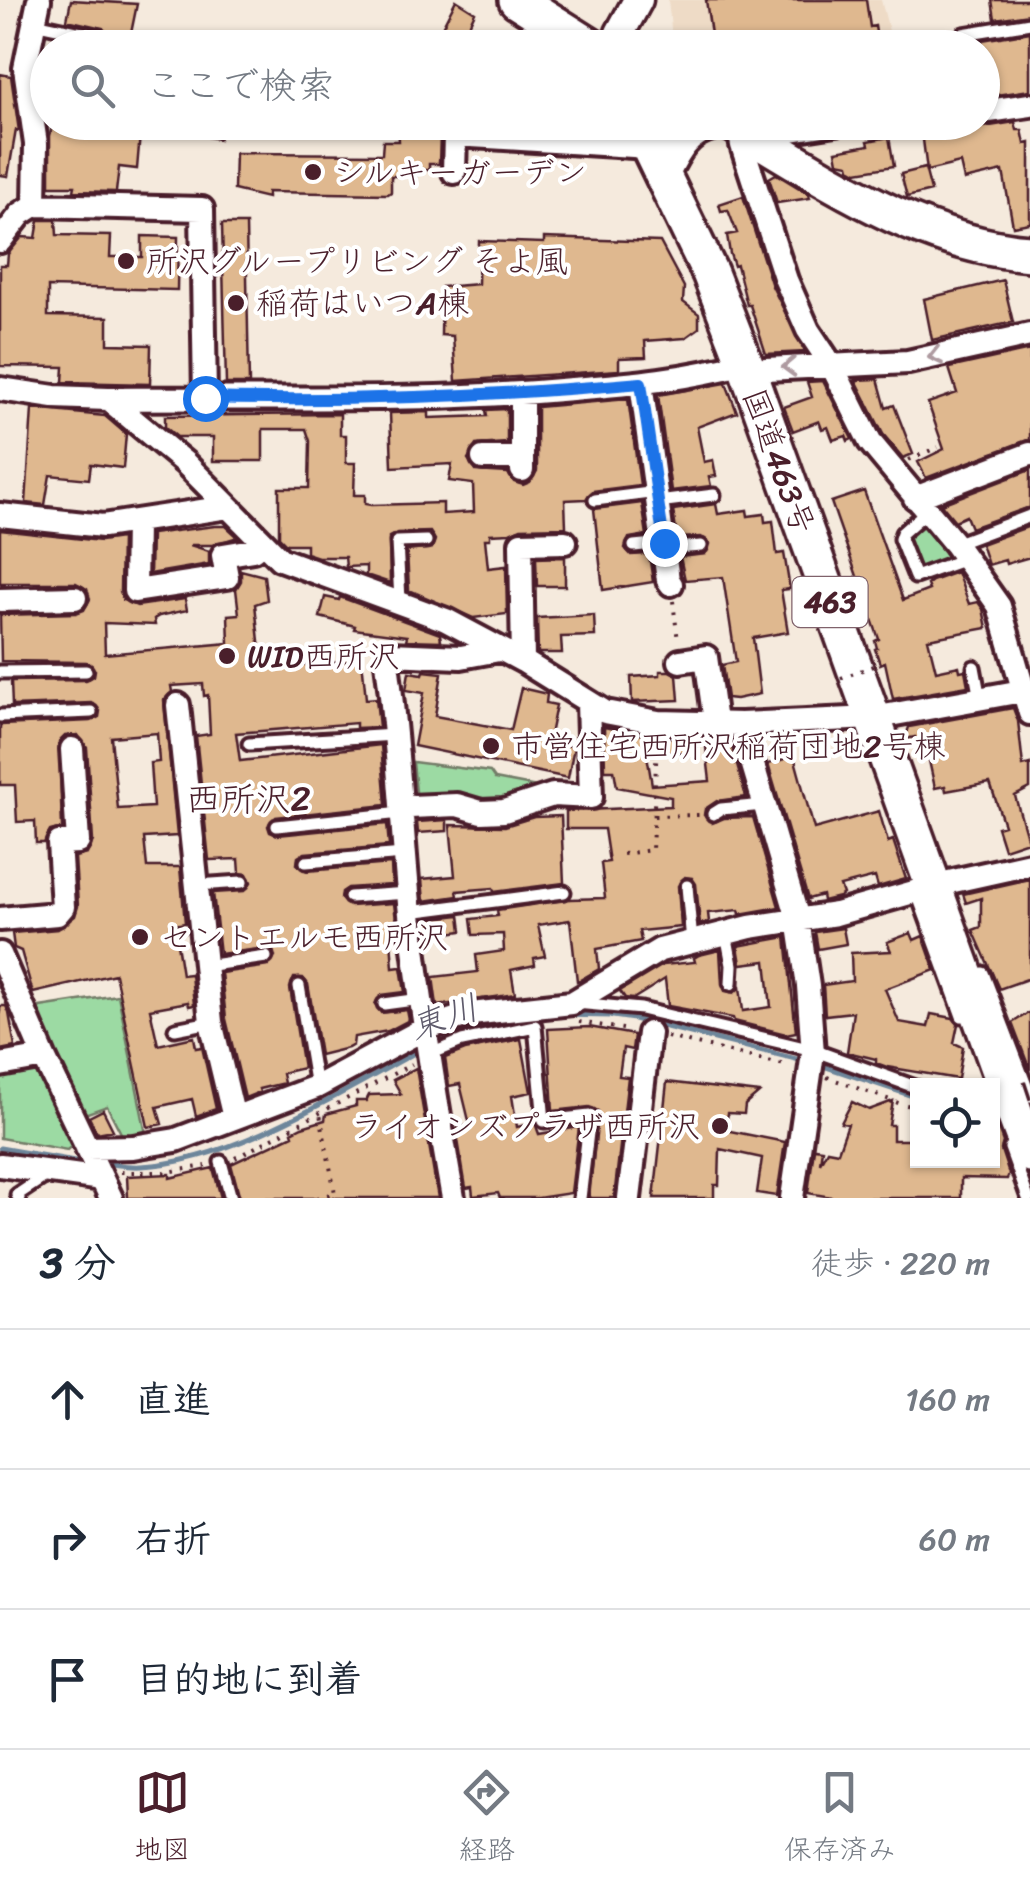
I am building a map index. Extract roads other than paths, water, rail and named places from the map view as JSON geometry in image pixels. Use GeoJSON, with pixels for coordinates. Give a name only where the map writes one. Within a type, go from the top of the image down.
{"type":"FeatureCollection","features":[{"type":"Feature","properties":{"kind":"highway"},"geometry":{"type":"LineString","coordinates":[[518,0],[565,30]]}},
{"type":"Feature","properties":{"kind":"highway"},"geometry":{"type":"LineString","coordinates":[[757,140],[883,210],[932,231],[975,244],[1030,253]]}},
{"type":"Feature","properties":{"kind":"highway","name":"国道463号"},"geometry":{"type":"LineString","coordinates":[[649,147],[710,273],[746,366],[872,718],[1018,1107]]}},
{"type":"Feature","properties":{"kind":"street"},"geometry":{"type":"LineString","coordinates":[[33,30],[39,0]]}},
{"type":"Feature","properties":{"kind":"street"},"geometry":{"type":"LineString","coordinates":[[622,30],[638,0]]}},
{"type":"Feature","properties":{"kind":"street"},"geometry":{"type":"LineString","coordinates":[[30,42],[24,68],[30,98]]}},
{"type":"Feature","properties":{"kind":"street"},"geometry":{"type":"LineString","coordinates":[[1000,109],[1030,105]]}},
{"type":"Feature","properties":{"kind":"street"},"geometry":{"type":"LineString","coordinates":[[34,205],[39,140]]}},
{"type":"Feature","properties":{"kind":"street"},"geometry":{"type":"LineString","coordinates":[[454,172],[455,140]]}},
{"type":"Feature","properties":{"kind":"street"},"geometry":{"type":"LineString","coordinates":[[536,140],[649,147]]}},
{"type":"Feature","properties":{"kind":"street"},"geometry":{"type":"LineString","coordinates":[[108,398],[185,463],[280,559],[446,620],[606,712],[658,722],[741,724],[872,718],[980,699],[1026,702],[1019,628],[870,442],[832,366],[808,330],[786,280],[739,140]]}},
{"type":"Feature","properties":{"kind":"street"},"geometry":{"type":"LineString","coordinates":[[0,241],[20,214],[34,205],[202,209],[205,398]]}},
{"type":"Feature","properties":{"kind":"street"},"geometry":{"type":"LineString","coordinates":[[0,389],[54,397],[323,401],[522,394],[694,377],[746,366],[908,362],[1030,335]]}},
{"type":"Feature","properties":{"kind":"street"},"geometry":{"type":"LineString","coordinates":[[641,383],[668,580],[672,584]]}},
{"type":"Feature","properties":{"kind":"street"},"geometry":{"type":"LineString","coordinates":[[484,458],[522,464],[522,394]]}},
{"type":"Feature","properties":{"kind":"street"},"geometry":{"type":"LineString","coordinates":[[921,505],[1030,454]]}},
{"type":"Feature","properties":{"kind":"street"},"geometry":{"type":"LineString","coordinates":[[0,514],[103,526],[228,507]]}},
{"type":"Feature","properties":{"kind":"street"},"geometry":{"type":"LineString","coordinates":[[136,522],[135,592],[226,577],[223,555],[252,550],[263,542]]}},
{"type":"Feature","properties":{"kind":"street"},"geometry":{"type":"LineString","coordinates":[[524,662],[521,543],[565,542]]}},
{"type":"Feature","properties":{"kind":"street"},"geometry":{"type":"LineString","coordinates":[[0,600],[75,598]]}},
{"type":"Feature","properties":{"kind":"street"},"geometry":{"type":"LineString","coordinates":[[453,1198],[409,902],[387,663],[390,654],[461,658],[499,650]]}},
{"type":"Feature","properties":{"kind":"street"},"geometry":{"type":"LineString","coordinates":[[680,661],[706,657],[715,722]]}},
{"type":"Feature","properties":{"kind":"street"},"geometry":{"type":"LineString","coordinates":[[402,813],[410,807],[458,805],[481,812],[504,811],[553,795],[591,797],[588,703]]}},
{"type":"Feature","properties":{"kind":"street"},"geometry":{"type":"LineString","coordinates":[[178,705],[211,1022],[234,1118]]}},
{"type":"Feature","properties":{"kind":"street"},"geometry":{"type":"LineString","coordinates":[[741,724],[798,920],[808,986],[811,1060],[792,1198]]}},
{"type":"Feature","properties":{"kind":"street"},"geometry":{"type":"LineString","coordinates":[[0,919],[57,914],[63,907],[59,843],[78,842],[72,750]]}},
{"type":"Feature","properties":{"kind":"street"},"geometry":{"type":"LineString","coordinates":[[0,1165],[50,1173],[98,1171],[132,1147],[176,1140],[427,1043],[472,1014],[575,1012],[660,950],[938,891],[1030,864]]}},
{"type":"Feature","properties":{"kind":"street"},"geometry":{"type":"LineString","coordinates":[[2,965],[98,1171]]}},
{"type":"Feature","properties":{"kind":"street"},"geometry":{"type":"LineString","coordinates":[[629,1198],[650,1033]]}},
{"type":"Feature","properties":{"kind":"street"},"geometry":{"type":"LineString","coordinates":[[0,1065],[44,1057]]}},
{"type":"Feature","properties":{"kind":"lane"},"geometry":{"type":"LineString","coordinates":[[987,30],[1030,23]]}},
{"type":"Feature","properties":{"kind":"lane"},"geometry":{"type":"LineString","coordinates":[[34,24],[64,30]]}},
{"type":"Feature","properties":{"kind":"lane"},"geometry":{"type":"LineString","coordinates":[[595,500],[714,495]]}},
{"type":"Feature","properties":{"kind":"lane"},"geometry":{"type":"LineString","coordinates":[[921,505],[900,539],[915,577],[1030,516]]}},
{"type":"Feature","properties":{"kind":"lane"},"geometry":{"type":"LineString","coordinates":[[400,601],[398,542],[426,542]]}},
{"type":"Feature","properties":{"kind":"lane"},"geometry":{"type":"LineString","coordinates":[[634,546],[701,546]]}},
{"type":"Feature","properties":{"kind":"lane"},"geometry":{"type":"LineString","coordinates":[[974,667],[980,699]]}},
{"type":"Feature","properties":{"kind":"lane"},"geometry":{"type":"LineString","coordinates":[[0,672],[86,671]]}},
{"type":"Feature","properties":{"kind":"lane"},"geometry":{"type":"LineString","coordinates":[[0,716],[91,712]]}},
{"type":"Feature","properties":{"kind":"lane"},"geometry":{"type":"LineString","coordinates":[[249,744],[396,735]]}},
{"type":"Feature","properties":{"kind":"lane"},"geometry":{"type":"LineString","coordinates":[[714,814],[721,809],[764,805]]}},
{"type":"Feature","properties":{"kind":"lane"},"geometry":{"type":"LineString","coordinates":[[277,826],[402,813]]}},
{"type":"Feature","properties":{"kind":"lane"},"geometry":{"type":"LineString","coordinates":[[306,862],[404,854]]}},
{"type":"Feature","properties":{"kind":"lane"},"geometry":{"type":"LineString","coordinates":[[197,885],[242,882]]}},
{"type":"Feature","properties":{"kind":"lane"},"geometry":{"type":"LineString","coordinates":[[687,886],[692,942]]}},
{"type":"Feature","properties":{"kind":"lane"},"geometry":{"type":"LineString","coordinates":[[938,891],[966,1029]]}},
{"type":"Feature","properties":{"kind":"lane"},"geometry":{"type":"LineString","coordinates":[[350,897],[409,902],[564,892]]}},
{"type":"Feature","properties":{"kind":"lane"},"geometry":{"type":"LineString","coordinates":[[726,933],[732,984]]}},
{"type":"Feature","properties":{"kind":"lane"},"geometry":{"type":"LineString","coordinates":[[976,956],[1018,1107],[1028,1198]]}},
{"type":"Feature","properties":{"kind":"lane"},"geometry":{"type":"LineString","coordinates":[[204,966],[266,957]]}},
{"type":"Feature","properties":{"kind":"lane"},"geometry":{"type":"LineString","coordinates":[[299,986],[316,1087]]}},
{"type":"Feature","properties":{"kind":"lane"},"geometry":{"type":"LineString","coordinates":[[384,1004],[421,998]]}},
{"type":"Feature","properties":{"kind":"lane"},"geometry":{"type":"LineString","coordinates":[[575,1012],[642,1009],[910,1086]]}},
{"type":"Feature","properties":{"kind":"lane"},"geometry":{"type":"LineString","coordinates":[[175,1029],[211,1022]]}},
{"type":"Feature","properties":{"kind":"lane"},"geometry":{"type":"LineString","coordinates":[[427,1043],[462,1041],[535,1026],[544,1120],[590,1116],[580,1198]]}},
{"type":"Feature","properties":{"kind":"lane"},"geometry":{"type":"LineString","coordinates":[[221,1162],[230,1198]]}},
{"type":"Feature","properties":{"kind":"lane"},"geometry":{"type":"LineString","coordinates":[[18,1198],[50,1173]]}},
{"type":"Feature","properties":{"kind":"waterway","name":"東川"},"geometry":{"type":"LineString","coordinates":[[555,1015],[634,1019],[804,1061]]}},
{"type":"Feature","properties":{"kind":"waterway","name":"東川"},"geometry":{"type":"LineString","coordinates":[[434,1042],[495,1022]]}},
{"type":"Feature","properties":{"kind":"waterway","name":"東川"},"geometry":{"type":"LineString","coordinates":[[102,1163],[141,1166],[212,1152],[285,1123],[420,1050]]}},
{"type":"Feature","properties":{"kind":"waterway","name":"東川"},"geometry":{"type":"LineString","coordinates":[[820,1065],[910,1095]]}},
{"type":"Feature","properties":{"kind":"waterway","name":"東川"},"geometry":{"type":"LineString","coordinates":[[0,1148],[86,1163]]}},
{"type":"Feature","properties":{"kind":"place","name":"シルキーガーデン"},"geometry":{"type":"Point","coordinates":[313,172]}},
{"type":"Feature","properties":{"kind":"place","name":"所沢グループリビング そよ風"},"geometry":{"type":"Point","coordinates":[126,261]}},
{"type":"Feature","properties":{"kind":"place","name":"稲荷はいつA棟"},"geometry":{"type":"Point","coordinates":[236,303]}},
{"type":"Feature","properties":{"kind":"place","name":"WID西所沢"},"geometry":{"type":"Point","coordinates":[227,656]}},
{"type":"Feature","properties":{"kind":"place","name":"市営住宅西所沢稲荷団地2号棟"},"geometry":{"type":"Point","coordinates":[491,746]}},
{"type":"Feature","properties":{"kind":"place","name":"セントエルモ西所沢"},"geometry":{"type":"Point","coordinates":[140,937]}},
{"type":"Feature","properties":{"kind":"place","name":"ライオンズプラザ西所沢"},"geometry":{"type":"Point","coordinates":[720,1126]}},
{"type":"Feature","properties":{"kind":"district","name":"西所沢2"},"geometry":{"type":"Point","coordinates":[248,799]}}]}
